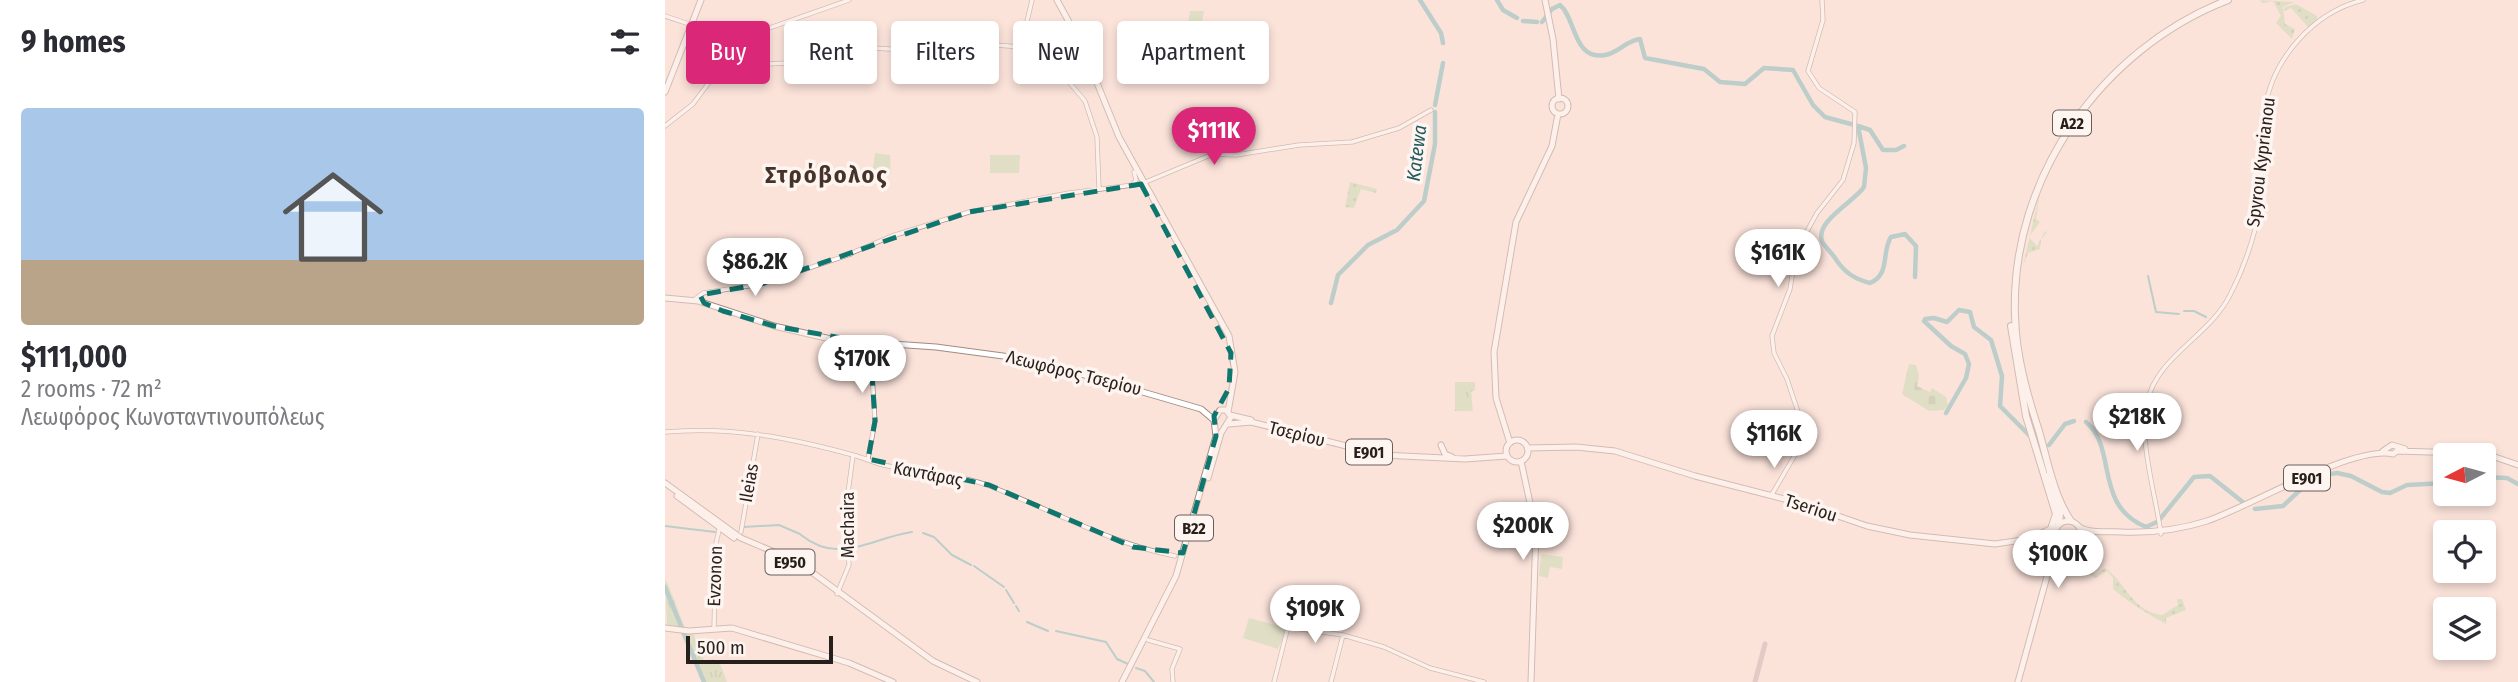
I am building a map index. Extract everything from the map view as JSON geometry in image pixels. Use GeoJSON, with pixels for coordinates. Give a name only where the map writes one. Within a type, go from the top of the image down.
{"type":"FeatureCollection","features":[{"type":"Feature","properties":{"kind":"highway","name":"A22"},"geometry":{"type":"LineString","coordinates":[[2057,527],[2060,513],[2023,391],[2013,313],[2016,263],[2025,215],[2044,168],[2065,128],[2098,85],[2133,52],[2168,25],[2218,0]]}},
{"type":"Feature","properties":{"kind":"highway","name":"A22"},"geometry":{"type":"LineString","coordinates":[[2071,521],[2054,479],[2027,395],[2013,313],[2020,259],[2032,204],[2056,151],[2077,116],[2115,73],[2147,44],[2196,14],[2228,0]]}},
{"type":"Feature","properties":{"kind":"highway"},"geometry":{"type":"LineString","coordinates":[[2013,313],[2019,382],[2056,514],[2051,529],[2029,540]]}},
{"type":"Feature","properties":{"kind":"main road"},"geometry":{"type":"LineString","coordinates":[[690,21],[701,0]]}},
{"type":"Feature","properties":{"kind":"main road"},"geometry":{"type":"LineString","coordinates":[[1056,0],[1082,46],[1113,125],[1142,186],[1230,338],[1235,372],[1228,425]]}},
{"type":"Feature","properties":{"kind":"main road"},"geometry":{"type":"LineString","coordinates":[[1056,0],[1076,39],[1111,127],[1227,339],[1231,380],[1215,422]]}},
{"type":"Feature","properties":{"kind":"main road"},"geometry":{"type":"LineString","coordinates":[[1512,442],[1496,398],[1494,352],[1516,222],[1552,146],[1559,114],[1568,108],[1560,99],[1552,21],[1546,1]]}},
{"type":"Feature","properties":{"kind":"main road"},"geometry":{"type":"LineString","coordinates":[[665,92],[686,32]]}},
{"type":"Feature","properties":{"kind":"main road"},"geometry":{"type":"LineString","coordinates":[[1559,114],[1553,106],[1560,99]]}},
{"type":"Feature","properties":{"kind":"main road","name":"Λεωφόρος Τσερίου"},"geometry":{"type":"LineString","coordinates":[[665,298],[701,300],[814,336],[1012,356],[1219,410]]}},
{"type":"Feature","properties":{"kind":"main road","name":"Λεωφόρος Τσερίου"},"geometry":{"type":"LineString","coordinates":[[1154,393],[1201,409],[1215,422],[1228,425]]}},
{"type":"Feature","properties":{"kind":"main road","name":"Τσερίου"},"geometry":{"type":"LineString","coordinates":[[1219,410],[1381,452],[1453,457]]}},
{"type":"Feature","properties":{"kind":"main road","name":"B22"},"geometry":{"type":"LineString","coordinates":[[1124,682],[1167,598],[1180,562],[1216,436],[1215,422]]}},
{"type":"Feature","properties":{"kind":"main road","name":"Τσερίου"},"geometry":{"type":"LineString","coordinates":[[1228,425],[1251,422],[1382,455],[1489,458],[1505,454]]}},
{"type":"Feature","properties":{"kind":"main road","name":"B22"},"geometry":{"type":"LineString","coordinates":[[1124,682],[1151,638],[1181,573],[1217,446],[1228,425]]}},
{"type":"Feature","properties":{"kind":"main road"},"geometry":{"type":"LineString","coordinates":[[1512,442],[1521,442],[1527,450],[1519,461],[1532,516],[1535,543],[1528,665],[1530,682]]}},
{"type":"Feature","properties":{"kind":"main road"},"geometry":{"type":"LineString","coordinates":[[1512,442],[1505,454],[1519,461],[1537,531],[1530,682]]}},
{"type":"Feature","properties":{"kind":"main road"},"geometry":{"type":"LineString","coordinates":[[1431,456],[1439,453],[1441,445],[1444,454],[1453,457]]}},
{"type":"Feature","properties":{"kind":"main road","name":"E901"},"geometry":{"type":"LineString","coordinates":[[2080,537],[2087,534],[2191,529],[2359,457],[2388,451],[2390,445],[2396,449],[2493,456],[2518,464]]}},
{"type":"Feature","properties":{"kind":"main road","name":"Tseriou"},"geometry":{"type":"LineString","coordinates":[[1527,450],[1576,447],[1615,451],[1867,526],[1910,535],[1975,544],[2029,540],[2057,527]]}},
{"type":"Feature","properties":{"kind":"main road","name":"E901"},"geometry":{"type":"LineString","coordinates":[[1453,457],[1505,454]]}},
{"type":"Feature","properties":{"kind":"main road","name":"E950"},"geometry":{"type":"LineString","coordinates":[[665,485],[740,541],[796,565],[933,661],[977,682]]}},
{"type":"Feature","properties":{"kind":"main road","name":"Tseriou"},"geometry":{"type":"LineString","coordinates":[[1771,497],[1866,529],[1909,538],[1976,547],[2057,540]]}},
{"type":"Feature","properties":{"kind":"main road","name":"E901"},"geometry":{"type":"LineString","coordinates":[[2079,527],[2097,531],[2161,532],[2194,525],[2235,511]]}},
{"type":"Feature","properties":{"kind":"main road"},"geometry":{"type":"LineString","coordinates":[[2018,682],[2052,555],[2057,540],[2057,527],[2071,521],[2079,527],[2080,537],[2073,546],[2064,546],[2052,555]]}},
{"type":"Feature","properties":{"kind":"main road"},"geometry":{"type":"LineString","coordinates":[[2057,540],[2064,546]]}},
{"type":"Feature","properties":{"kind":"main road","name":"E950"},"geometry":{"type":"LineString","coordinates":[[838,593],[932,664],[956,679],[968,682]]}},
{"type":"Feature","properties":{"kind":"main road"},"geometry":{"type":"LineString","coordinates":[[665,628],[689,631],[733,628],[830,657],[893,682]]}},
{"type":"Feature","properties":{"kind":"street"},"geometry":{"type":"LineString","coordinates":[[770,28],[849,0]]}},
{"type":"Feature","properties":{"kind":"street"},"geometry":{"type":"LineString","coordinates":[[1027,21],[1032,0]]}},
{"type":"Feature","properties":{"kind":"street"},"geometry":{"type":"LineString","coordinates":[[1771,497],[1806,436],[1787,379],[1773,349],[1773,331],[1790,289],[1796,251],[1817,213],[1843,180],[1855,130],[1855,112],[1832,100],[1809,74],[1809,62],[1823,20],[1822,0]]}},
{"type":"Feature","properties":{"kind":"street","name":"Spyrou Kyprianou"},"geometry":{"type":"LineString","coordinates":[[2161,532],[2145,424],[2146,404],[2156,377],[2211,324],[2235,283],[2257,220],[2265,108],[2279,67],[2294,45],[2314,26],[2342,8],[2364,0]]}},
{"type":"Feature","properties":{"kind":"street"},"geometry":{"type":"LineString","coordinates":[[665,16],[686,23]]}},
{"type":"Feature","properties":{"kind":"street"},"geometry":{"type":"LineString","coordinates":[[770,64],[806,62],[873,48],[952,54],[995,45],[1013,46]]}},
{"type":"Feature","properties":{"kind":"street"},"geometry":{"type":"LineString","coordinates":[[665,126],[693,104],[709,84]]}},
{"type":"Feature","properties":{"kind":"street"},"geometry":{"type":"LineString","coordinates":[[1071,84],[1085,101],[1097,137],[1099,189]]}},
{"type":"Feature","properties":{"kind":"street"},"geometry":{"type":"LineString","coordinates":[[701,300],[761,284],[938,221],[1024,201],[1099,189],[1142,186],[1213,154],[1236,155],[1299,145],[1352,142],[1399,128],[1431,110]]}},
{"type":"Feature","properties":{"kind":"street"},"geometry":{"type":"LineString","coordinates":[[1128,187],[1136,182],[1135,173]]}},
{"type":"Feature","properties":{"kind":"street"},"geometry":{"type":"LineString","coordinates":[[868,459],[875,421],[870,343]]}},
{"type":"Feature","properties":{"kind":"street","name":"Καντάρας"},"geometry":{"type":"LineString","coordinates":[[665,432],[708,429],[758,434],[853,454],[885,466],[989,485],[1099,535],[1133,547],[1175,556]]}},
{"type":"Feature","properties":{"kind":"street","name":"Ileias"},"geometry":{"type":"LineString","coordinates":[[741,532],[758,434]]}},
{"type":"Feature","properties":{"kind":"street","name":"Machaira"},"geometry":{"type":"LineString","coordinates":[[838,593],[848,568],[846,508],[853,454]]}},
{"type":"Feature","properties":{"kind":"street","name":"Evzonon"},"geometry":{"type":"LineString","coordinates":[[714,628],[716,543],[720,526]]}},
{"type":"Feature","properties":{"kind":"street"},"geometry":{"type":"LineString","coordinates":[[1180,562],[1175,556],[1183,553]]}},
{"type":"Feature","properties":{"kind":"street"},"geometry":{"type":"LineString","coordinates":[[1274,682],[1292,611]]}},
{"type":"Feature","properties":{"kind":"street"},"geometry":{"type":"LineString","coordinates":[[1287,627],[1343,635],[1384,647],[1430,668],[1484,682]]}},
{"type":"Feature","properties":{"kind":"street"},"geometry":{"type":"LineString","coordinates":[[1331,682],[1343,635]]}},
{"type":"Feature","properties":{"kind":"street"},"geometry":{"type":"LineString","coordinates":[[1151,638],[1180,649],[1173,669],[1173,682]]}},
{"type":"Feature","properties":{"kind":"highlighted area"},"geometry":{"type":"Polygon","coordinates":[[[1141,184],[1231,353],[1229,388],[1214,416],[1216,436],[1183,553],[1133,547],[989,485],[868,459],[875,421],[870,343],[774,326],[723,311],[704,303],[700,295],[761,284],[969,212],[1141,184]]]}},
{"type":"Feature","properties":{"kind":"green space"},"geometry":{"type":"Polygon","coordinates":[[[2260,0],[2294,2],[2283,7],[2285,24],[2295,29],[2292,39],[2276,23],[2281,16],[2273,1],[2262,3],[2260,0]]]}},
{"type":"Feature","properties":{"kind":"green space"},"geometry":{"type":"Polygon","coordinates":[[[2296,4],[2317,16],[2317,21],[2309,28],[2291,8],[2284,11],[2285,7],[2296,4]]]}},
{"type":"Feature","properties":{"kind":"green space"},"geometry":{"type":"Polygon","coordinates":[[[1190,11],[1204,11],[1202,21],[1188,21],[1190,11]]]}},
{"type":"Feature","properties":{"kind":"green space"},"geometry":{"type":"Polygon","coordinates":[[[875,153],[890,155],[891,174],[872,174],[875,153]]]}},
{"type":"Feature","properties":{"kind":"green space"},"geometry":{"type":"Polygon","coordinates":[[[990,155],[1020,155],[1019,173],[990,173],[990,155]]]}},
{"type":"Feature","properties":{"kind":"green space"},"geometry":{"type":"Polygon","coordinates":[[[1350,182],[1377,189],[1376,193],[1361,189],[1354,208],[1345,207],[1350,182]]]}},
{"type":"Feature","properties":{"kind":"green space"},"geometry":{"type":"Polygon","coordinates":[[[2040,192],[2036,219],[2040,222],[2030,236],[2040,192]]]}},
{"type":"Feature","properties":{"kind":"green space"},"geometry":{"type":"Polygon","coordinates":[[[2045,231],[2047,232],[2041,239],[2040,249],[2028,253],[2023,266],[2030,238],[2037,246],[2045,231]]]}},
{"type":"Feature","properties":{"kind":"green space"},"geometry":{"type":"Polygon","coordinates":[[[1909,364],[1916,365],[1919,375],[1917,386],[1930,392],[1932,388],[1946,397],[1948,405],[1944,410],[1929,411],[1902,394],[1909,364]]]}},
{"type":"Feature","properties":{"kind":"green space"},"geometry":{"type":"Polygon","coordinates":[[[1455,382],[1475,382],[1475,390],[1471,392],[1473,411],[1455,411],[1455,382]]]}},
{"type":"Feature","properties":{"kind":"green space"},"geometry":{"type":"Polygon","coordinates":[[[1541,554],[1563,557],[1562,569],[1550,567],[1548,578],[1539,576],[1541,554]]]}},
{"type":"Feature","properties":{"kind":"green space"},"geometry":{"type":"Polygon","coordinates":[[[2105,568],[2143,608],[2162,615],[2178,605],[2177,599],[2182,599],[2186,610],[2166,618],[2166,624],[2113,589],[2113,578],[2107,571],[2095,578],[2089,574],[2096,574],[2105,568]]]}},
{"type":"Feature","properties":{"kind":"green space"},"geometry":{"type":"Polygon","coordinates":[[[665,579],[668,584],[685,628],[667,625],[665,579]]]}},
{"type":"Feature","properties":{"kind":"green space"},"geometry":{"type":"Polygon","coordinates":[[[1249,618],[1288,628],[1278,649],[1243,638],[1249,618]]]}},
{"type":"Feature","properties":{"kind":"green space"},"geometry":{"type":"Polygon","coordinates":[[[681,634],[694,634],[698,651],[707,664],[712,659],[719,661],[727,682],[702,682],[681,634]]]}},
{"type":"Feature","properties":{"kind":"waterway","name":"Katewa"},"geometry":{"type":"LineString","coordinates":[[1420,0],[1441,33],[1443,43]]}},
{"type":"Feature","properties":{"kind":"waterway"},"geometry":{"type":"LineString","coordinates":[[1497,0],[1503,10],[1517,18]]}},
{"type":"Feature","properties":{"kind":"waterway"},"geometry":{"type":"LineString","coordinates":[[1542,22],[1552,9],[1560,5],[1587,52],[1605,55],[1640,39],[1645,58],[1704,69],[1720,82],[1745,84],[1764,68],[1793,70],[1813,105],[1825,117],[1858,126],[1866,168],[1864,187],[1824,226],[1821,234],[1823,243],[1846,271],[1870,283],[1881,274],[1891,237],[1905,234],[1916,246],[1915,277]]}},
{"type":"Feature","properties":{"kind":"waterway"},"geometry":{"type":"LineString","coordinates":[[1523,21],[1537,22]]}},
{"type":"Feature","properties":{"kind":"waterway","name":"Katewa"},"geometry":{"type":"LineString","coordinates":[[1435,105],[1443,63]]}},
{"type":"Feature","properties":{"kind":"waterway","name":"Katewa"},"geometry":{"type":"LineString","coordinates":[[1397,230],[1424,201],[1435,144],[1435,112]]}},
{"type":"Feature","properties":{"kind":"waterway"},"geometry":{"type":"LineString","coordinates":[[1858,126],[1870,130],[1883,150],[1896,150],[1904,146]]}},
{"type":"Feature","properties":{"kind":"waterway","name":"Katewa"},"geometry":{"type":"LineString","coordinates":[[1331,303],[1338,275],[1368,245],[1395,231]]}},
{"type":"Feature","properties":{"kind":"waterway"},"geometry":{"type":"LineString","coordinates":[[2148,276],[2156,312],[2179,314]]}},
{"type":"Feature","properties":{"kind":"waterway"},"geometry":{"type":"LineString","coordinates":[[1925,319],[1934,318],[1947,322],[1959,310],[1970,312],[1974,327],[1991,340],[2002,376],[2000,406],[2031,437]]}},
{"type":"Feature","properties":{"kind":"waterway"},"geometry":{"type":"LineString","coordinates":[[2184,311],[2194,311],[2206,317]]}},
{"type":"Feature","properties":{"kind":"waterway"},"geometry":{"type":"LineString","coordinates":[[1924,321],[1951,346],[1965,354],[1969,364],[1966,378],[1946,413]]}},
{"type":"Feature","properties":{"kind":"waterway"},"geometry":{"type":"LineString","coordinates":[[2049,445],[2065,424],[2074,421]]}},
{"type":"Feature","properties":{"kind":"waterway"},"geometry":{"type":"LineString","coordinates":[[2086,422],[2096,433],[2112,491],[2119,505],[2130,517],[2146,527],[2157,522]]}},
{"type":"Feature","properties":{"kind":"waterway"},"geometry":{"type":"LineString","coordinates":[[2255,509],[2283,506],[2313,478],[2337,473],[2351,476],[2382,492],[2390,493],[2407,485],[2433,484]]}},
{"type":"Feature","properties":{"kind":"waterway"},"geometry":{"type":"LineString","coordinates":[[2160,519],[2194,477],[2210,476],[2244,503]]}},
{"type":"Feature","properties":{"kind":"waterway"},"geometry":{"type":"LineString","coordinates":[[2496,478],[2507,478],[2518,484]]}},
{"type":"Feature","properties":{"kind":"waterway"},"geometry":{"type":"LineString","coordinates":[[744,527],[779,525],[800,534]]}},
{"type":"Feature","properties":{"kind":"waterway"},"geometry":{"type":"LineString","coordinates":[[665,526],[715,532]]}},
{"type":"Feature","properties":{"kind":"waterway"},"geometry":{"type":"LineString","coordinates":[[801,535],[815,544],[842,549],[912,532]]}},
{"type":"Feature","properties":{"kind":"waterway"},"geometry":{"type":"LineString","coordinates":[[923,533],[934,537]]}},
{"type":"Feature","properties":{"kind":"waterway"},"geometry":{"type":"LineString","coordinates":[[935,538],[952,555],[971,565]]}},
{"type":"Feature","properties":{"kind":"waterway"},"geometry":{"type":"LineString","coordinates":[[974,566],[1004,587]]}},
{"type":"Feature","properties":{"kind":"waterway"},"geometry":{"type":"LineString","coordinates":[[665,587],[704,682]]}},
{"type":"Feature","properties":{"kind":"waterway"},"geometry":{"type":"LineString","coordinates":[[1006,590],[1014,603]]}},
{"type":"Feature","properties":{"kind":"waterway"},"geometry":{"type":"LineString","coordinates":[[1016,606],[1019,611]]}},
{"type":"Feature","properties":{"kind":"waterway"},"geometry":{"type":"LineString","coordinates":[[1027,622],[1048,631]]}},
{"type":"Feature","properties":{"kind":"waterway"},"geometry":{"type":"LineString","coordinates":[[1056,631],[1106,642],[1117,659],[1128,664]]}},
{"type":"Feature","properties":{"kind":"waterway"},"geometry":{"type":"LineString","coordinates":[[1136,668],[1145,671],[1154,682]]}},
{"type":"Feature","properties":{"kind":"taxiway"},"geometry":{"type":"LineString","coordinates":[[1755,682],[1765,644]]}},
{"type":"Feature","properties":{"kind":"district","name":"Στρόβολος"},"geometry":{"type":"Point","coordinates":[827,175]}}]}
